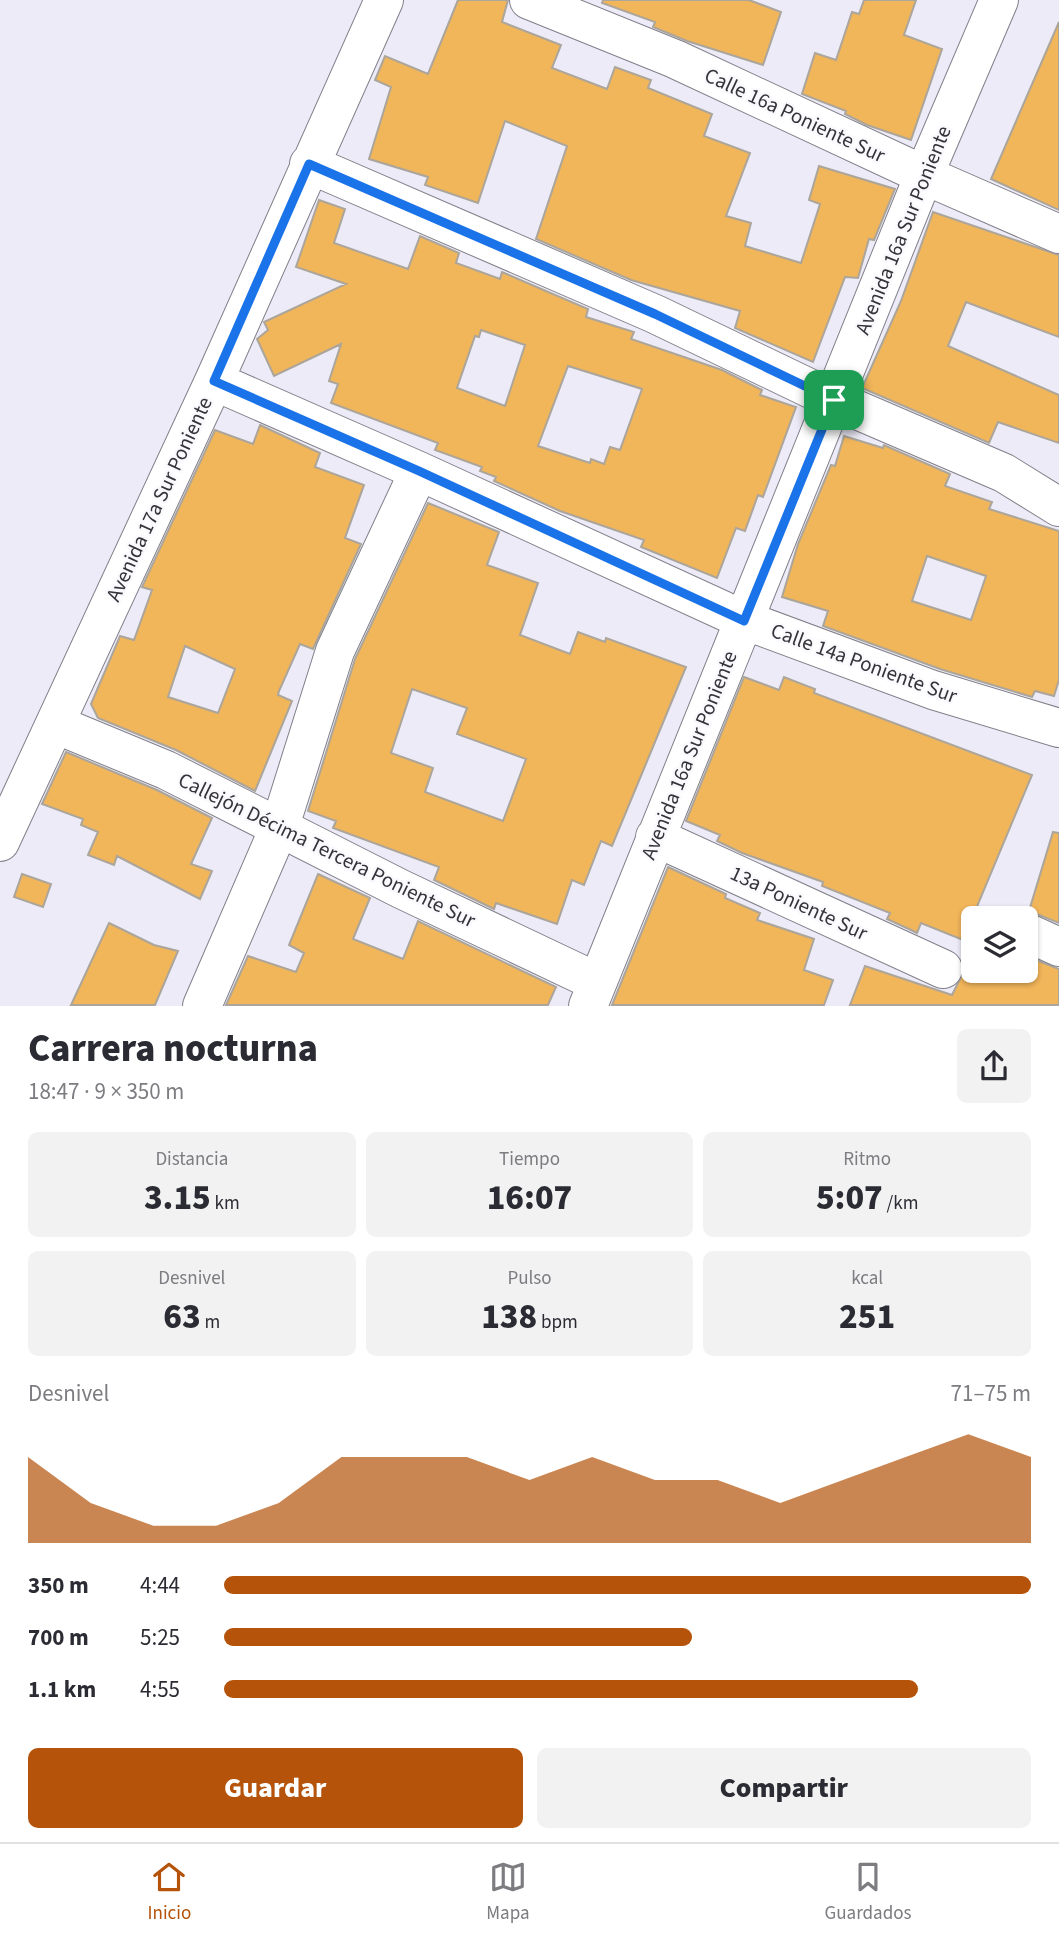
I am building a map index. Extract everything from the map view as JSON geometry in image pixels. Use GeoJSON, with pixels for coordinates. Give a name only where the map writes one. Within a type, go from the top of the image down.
{"type":"FeatureCollection","features":[{"type":"Feature","properties":{"kind":"street","name":"Avenida 17a Sur Poniente"},"geometry":{"type":"LineString","coordinates":[[0,842],[214,381],[384,0]]}},
{"type":"Feature","properties":{"kind":"street","name":"Calle 16a Poniente Sur"},"geometry":{"type":"LineString","coordinates":[[530,0],[675,59],[923,176],[1059,234]]}},
{"type":"Feature","properties":{"kind":"street","name":"Avenida 16a Sur Poniente"},"geometry":{"type":"LineString","coordinates":[[593,994],[923,176],[999,0]]}},
{"type":"Feature","properties":{"kind":"street"},"geometry":{"type":"LineString","coordinates":[[309,164],[655,314],[834,400],[1004,473],[1059,507]]}},
{"type":"Feature","properties":{"kind":"street","name":"Calle 14a Poniente Sur"},"geometry":{"type":"LineString","coordinates":[[214,381],[419,471],[744,621],[933,690],[1059,727]]}},
{"type":"Feature","properties":{"kind":"street"},"geometry":{"type":"LineString","coordinates":[[202,1006],[280,826],[335,651],[419,471]]}},
{"type":"Feature","properties":{"kind":"street","name":"Callejón Décima Tercera Poniente Sur"},"geometry":{"type":"LineString","coordinates":[[55,724],[166,770],[280,826],[593,994]]}},
{"type":"Feature","properties":{"kind":"street","name":"13a Poniente Sur"},"geometry":{"type":"LineString","coordinates":[[655,837],[943,969]]}},
{"type":"Feature","properties":{"kind":"street"},"geometry":{"type":"LineString","coordinates":[[1038,937],[1059,947]]}},
{"type":"Feature","properties":{"kind":"building"},"geometry":{"type":"Polygon","coordinates":[[[458,0],[508,0],[502,22],[561,45],[552,68],[607,89],[615,67],[651,80],[648,88],[712,114],[704,136],[750,153],[726,216],[751,223],[745,246],[801,263],[820,204],[809,200],[819,166],[895,189],[874,240],[869,239],[858,278],[845,277],[813,362],[735,328],[740,311],[631,280],[536,239],[567,146],[505,121],[478,203],[425,185],[428,177],[369,159],[391,87],[375,80],[385,56],[428,74],[458,0]]]}},
{"type":"Feature","properties":{"kind":"building"},"geometry":{"type":"Polygon","coordinates":[[[603,0],[749,0],[781,12],[763,65],[687,41],[653,27],[655,22],[602,3],[603,0]]]}},
{"type":"Feature","properties":{"kind":"building"},"geometry":{"type":"Polygon","coordinates":[[[864,0],[916,0],[904,35],[942,49],[911,140],[867,125],[845,114],[846,111],[802,94],[815,53],[836,60],[852,12],[859,14],[864,0]]]}},
{"type":"Feature","properties":{"kind":"building"},"geometry":{"type":"Polygon","coordinates":[[[1059,22],[1059,210],[991,179],[1059,22]]]}},
{"type":"Feature","properties":{"kind":"building"},"geometry":{"type":"Polygon","coordinates":[[[319,200],[345,209],[334,243],[408,269],[420,236],[459,253],[456,263],[500,279],[502,272],[588,309],[586,317],[634,332],[631,339],[722,370],[762,390],[760,395],[796,407],[763,497],[758,495],[745,531],[736,528],[717,578],[641,547],[644,540],[560,511],[494,481],[496,477],[480,471],[482,467],[435,450],[438,443],[331,403],[338,384],[329,381],[341,344],[274,376],[257,339],[268,330],[264,322],[346,284],[296,267],[319,200]],[[481,330],[479,337],[475,336],[457,388],[505,406],[525,345],[481,330]],[[568,366],[538,446],[590,463],[591,459],[604,464],[610,447],[620,450],[642,389],[568,366]]]}},
{"type":"Feature","properties":{"kind":"building"},"geometry":{"type":"Polygon","coordinates":[[[933,212],[1059,255],[1059,337],[966,302],[948,346],[1059,395],[1059,443],[998,422],[989,443],[862,388],[901,301],[933,212]]]}},
{"type":"Feature","properties":{"kind":"building"},"geometry":{"type":"Polygon","coordinates":[[[260,425],[320,453],[315,467],[364,485],[345,538],[361,544],[313,649],[300,644],[279,691],[278,695],[292,701],[255,791],[176,750],[98,718],[91,704],[120,636],[134,640],[152,590],[142,587],[215,430],[253,444],[260,425]],[[185,646],[168,697],[218,713],[235,669],[185,646]]]}},
{"type":"Feature","properties":{"kind":"building"},"geometry":{"type":"Polygon","coordinates":[[[844,436],[883,448],[884,445],[950,474],[945,486],[992,502],[989,509],[1059,531],[1059,680],[1054,696],[1035,691],[1032,697],[940,669],[823,626],[828,611],[782,597],[798,544],[831,465],[835,466],[844,436]],[[927,556],[912,601],[971,620],[986,576],[927,556]]]}},
{"type":"Feature","properties":{"kind":"building"},"geometry":{"type":"Polygon","coordinates":[[[428,503],[499,532],[487,565],[538,583],[520,635],[570,654],[578,632],[605,642],[606,638],[686,667],[612,846],[601,841],[584,885],[572,880],[557,924],[496,903],[494,909],[434,880],[439,867],[333,828],[336,821],[308,811],[355,659],[428,503]],[[412,689],[391,753],[433,768],[425,792],[503,821],[526,759],[457,734],[467,708],[412,689]]]}},
{"type":"Feature","properties":{"kind":"building"},"geometry":{"type":"Polygon","coordinates":[[[744,677],[779,690],[784,677],[815,689],[814,693],[1032,775],[977,906],[961,906],[961,939],[921,923],[917,933],[887,919],[890,913],[822,886],[823,882],[742,853],[717,841],[720,835],[686,821],[744,677]]]}},
{"type":"Feature","properties":{"kind":"building"},"geometry":{"type":"Polygon","coordinates":[[[66,752],[157,790],[212,818],[191,864],[212,871],[200,899],[117,856],[114,865],[88,855],[98,832],[81,825],[83,819],[42,804],[66,752]]]}},
{"type":"Feature","properties":{"kind":"building"},"geometry":{"type":"Polygon","coordinates":[[[1053,832],[1059,833],[1059,923],[1038,915],[1038,906],[1031,906],[1053,832]]]}},
{"type":"Feature","properties":{"kind":"building"},"geometry":{"type":"Polygon","coordinates":[[[668,867],[726,894],[725,898],[760,913],[757,920],[814,939],[804,970],[833,980],[824,1005],[612,1005],[668,867]]]}},
{"type":"Feature","properties":{"kind":"building"},"geometry":{"type":"Polygon","coordinates":[[[22,874],[51,884],[43,907],[14,897],[22,874]]]}},
{"type":"Feature","properties":{"kind":"building"},"geometry":{"type":"Polygon","coordinates":[[[318,874],[370,898],[353,939],[403,959],[418,921],[556,987],[548,1005],[226,1005],[248,956],[296,972],[304,953],[289,945],[318,874]]]}},
{"type":"Feature","properties":{"kind":"building"},"geometry":{"type":"Polygon","coordinates":[[[109,923],[154,945],[178,951],[155,1005],[71,1005],[109,923]]]}},
{"type":"Feature","properties":{"kind":"building"},"geometry":{"type":"Polygon","coordinates":[[[1038,961],[1059,969],[1059,1005],[850,1005],[865,966],[952,995],[961,977],[961,983],[1038,983],[1038,961]]]}},
{"type":"Feature","properties":{"kind":"route"},"geometry":{"type":"LineString","coordinates":[[309,164],[655,314],[834,400],[744,621],[419,471],[214,381],[309,164]]}}]}
